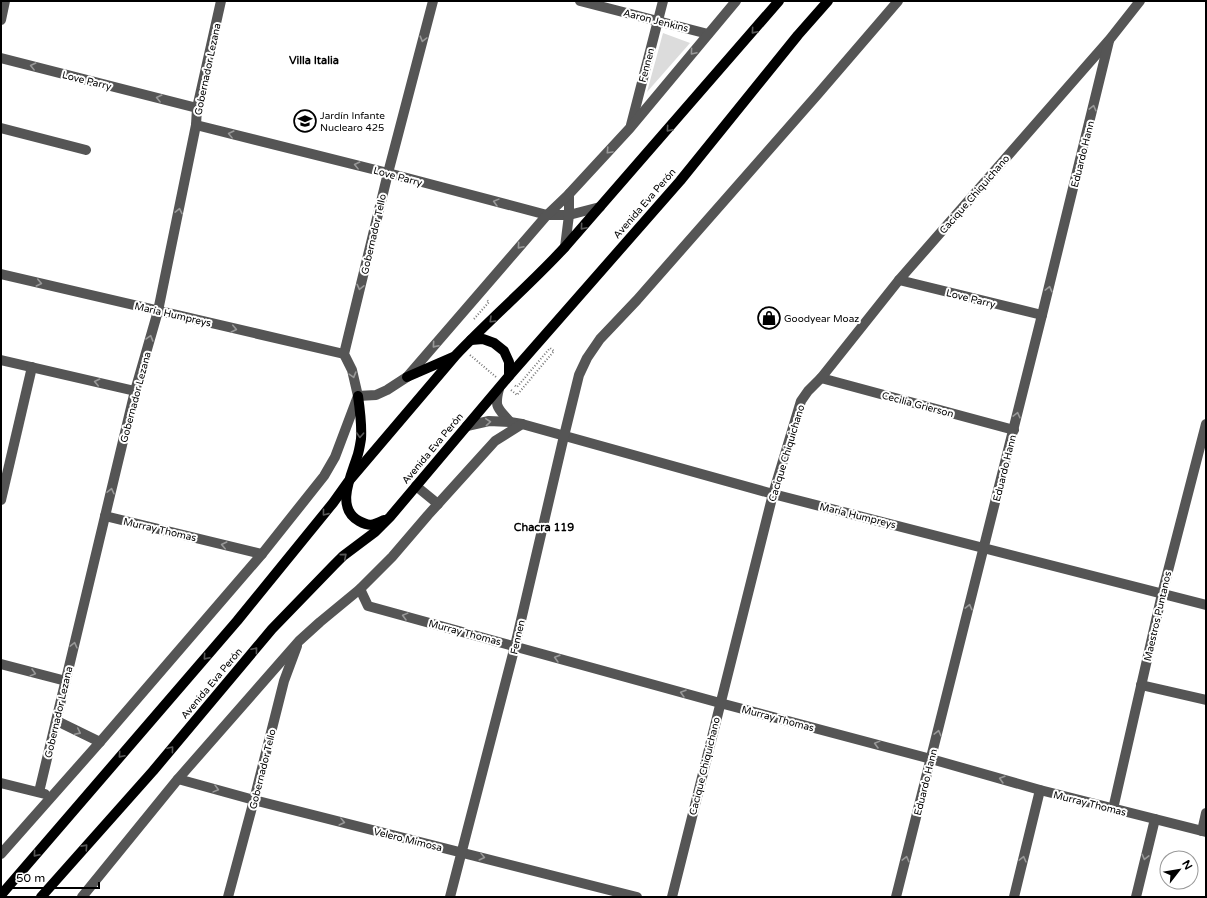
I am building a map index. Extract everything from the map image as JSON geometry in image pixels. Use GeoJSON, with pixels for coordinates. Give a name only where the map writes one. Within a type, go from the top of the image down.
{"type":"FeatureCollection","features":[{"type":"Feature","properties":{"kind":"main road","name":"Avenida Eva Perón"},"geometry":{"type":"LineString","coordinates":[[1,894],[237,621],[333,503],[348,482],[456,355],[565,248],[779,1]]}},
{"type":"Feature","properties":{"kind":"main road","name":"Avenida Eva Perón"},"geometry":{"type":"LineString","coordinates":[[41,897],[153,771],[272,629],[343,556],[374,532],[390,517],[467,426],[499,384],[509,376],[670,192],[798,35],[828,1]]}},
{"type":"Feature","properties":{"kind":"main road"},"geometry":{"type":"LineString","coordinates":[[471,340],[483,339],[489,341],[504,351],[509,362],[509,376]]}},
{"type":"Feature","properties":{"kind":"main road"},"geometry":{"type":"LineString","coordinates":[[407,377],[456,355]]}},
{"type":"Feature","properties":{"kind":"main road"},"geometry":{"type":"LineString","coordinates":[[358,396],[361,438],[358,455],[348,482],[346,497],[347,506],[353,518],[365,524],[372,525],[390,517]]}},
{"type":"Feature","properties":{"kind":"street"},"geometry":{"type":"LineString","coordinates":[[1,20],[5,1]]}},
{"type":"Feature","properties":{"kind":"street","name":"Gobernador Lezana"},"geometry":{"type":"LineString","coordinates":[[39,792],[135,391],[158,311],[196,125],[197,108],[221,1]]}},
{"type":"Feature","properties":{"kind":"street","name":"Gobernador Tello"},"geometry":{"type":"LineString","coordinates":[[344,354],[388,172],[433,1]]}},
{"type":"Feature","properties":{"kind":"street","name":"Aaron Jenkins"},"geometry":{"type":"LineString","coordinates":[[580,1],[708,34]]}},
{"type":"Feature","properties":{"kind":"street","name":"Fennen"},"geometry":{"type":"LineString","coordinates":[[630,128],[663,1]]}},
{"type":"Feature","properties":{"kind":"street"},"geometry":{"type":"LineString","coordinates":[[358,396],[376,394],[387,390],[407,377],[547,215],[569,194],[630,128],[736,1]]}},
{"type":"Feature","properties":{"kind":"street","name":"Fennen"},"geometry":{"type":"LineString","coordinates":[[450,897],[515,646],[579,375],[587,358],[600,339],[658,276],[898,1]]}},
{"type":"Feature","properties":{"kind":"street","name":"Cacique Chiquichano"},"geometry":{"type":"LineString","coordinates":[[672,897],[773,494],[801,400],[821,378],[899,280],[1110,39],[1140,1]]}},
{"type":"Feature","properties":{"kind":"street","name":"Eduardo Hann"},"geometry":{"type":"LineString","coordinates":[[896,897],[1014,430],[1110,39]]}},
{"type":"Feature","properties":{"kind":"street","name":"Love Parry"},"geometry":{"type":"LineString","coordinates":[[1,58],[197,108]]}},
{"type":"Feature","properties":{"kind":"street","name":"Love Parry"},"geometry":{"type":"LineString","coordinates":[[196,125],[388,172],[547,215],[569,215],[600,207]]}},
{"type":"Feature","properties":{"kind":"street"},"geometry":{"type":"LineString","coordinates":[[1,128],[86,150]]}},
{"type":"Feature","properties":{"kind":"street"},"geometry":{"type":"LineString","coordinates":[[565,248],[569,215],[569,194]]}},
{"type":"Feature","properties":{"kind":"street","name":"María Humpreys"},"geometry":{"type":"LineString","coordinates":[[1,274],[344,354]]}},
{"type":"Feature","properties":{"kind":"street","name":"Love Parry"},"geometry":{"type":"LineString","coordinates":[[899,280],[1042,315]]}},
{"type":"Feature","properties":{"kind":"street"},"geometry":{"type":"LineString","coordinates":[[1,854],[262,554],[324,476],[335,457],[358,396],[352,370],[344,354]]}},
{"type":"Feature","properties":{"kind":"street"},"geometry":{"type":"LineString","coordinates":[[1,360],[135,391]]}},
{"type":"Feature","properties":{"kind":"street"},"geometry":{"type":"LineString","coordinates":[[1,500],[32,367]]}},
{"type":"Feature","properties":{"kind":"street","name":"Cecilia Grierson"},"geometry":{"type":"LineString","coordinates":[[821,378],[1014,430]]}},
{"type":"Feature","properties":{"kind":"street"},"geometry":{"type":"LineString","coordinates":[[499,384],[496,400],[498,408],[510,422]]}},
{"type":"Feature","properties":{"kind":"street","name":"María Humpreys"},"geometry":{"type":"LineString","coordinates":[[467,426],[489,421],[522,424],[773,494],[1206,605]]}},
{"type":"Feature","properties":{"kind":"street"},"geometry":{"type":"LineString","coordinates":[[82,897],[178,779],[299,641],[360,589],[392,557],[495,441],[522,424]]}},
{"type":"Feature","properties":{"kind":"street","name":"Maestros Puntanos"},"geometry":{"type":"LineString","coordinates":[[1113,809],[1162,594],[1206,424]]}},
{"type":"Feature","properties":{"kind":"street"},"geometry":{"type":"LineString","coordinates":[[416,486],[438,504]]}},
{"type":"Feature","properties":{"kind":"street","name":"Murray Thomas"},"geometry":{"type":"LineString","coordinates":[[106,516],[262,554]]}},
{"type":"Feature","properties":{"kind":"street","name":"Murray Thomas"},"geometry":{"type":"LineString","coordinates":[[360,589],[368,606],[1040,790],[1204,832]]}},
{"type":"Feature","properties":{"kind":"street","name":"Gobernador Tello"},"geometry":{"type":"LineString","coordinates":[[228,897],[284,681],[299,641]]}},
{"type":"Feature","properties":{"kind":"street"},"geometry":{"type":"LineString","coordinates":[[1,664],[66,682]]}},
{"type":"Feature","properties":{"kind":"street"},"geometry":{"type":"LineString","coordinates":[[1141,685],[1206,700]]}},
{"type":"Feature","properties":{"kind":"street"},"geometry":{"type":"LineString","coordinates":[[57,721],[100,742]]}},
{"type":"Feature","properties":{"kind":"street","name":"Velero Mimosa"},"geometry":{"type":"LineString","coordinates":[[178,779],[254,800],[637,897]]}},
{"type":"Feature","properties":{"kind":"street"},"geometry":{"type":"LineString","coordinates":[[1,783],[39,792],[52,797]]}},
{"type":"Feature","properties":{"kind":"street"},"geometry":{"type":"LineString","coordinates":[[1014,897],[1040,790]]}},
{"type":"Feature","properties":{"kind":"street"},"geometry":{"type":"LineString","coordinates":[[1204,832],[1206,813]]}},
{"type":"Feature","properties":{"kind":"street"},"geometry":{"type":"LineString","coordinates":[[1136,897],[1155,819]]}},
{"type":"Feature","properties":{"kind":"path"},"geometry":{"type":"LineString","coordinates":[[511,390],[517,395],[554,352],[550,348],[517,387]]}},
{"type":"Feature","properties":{"kind":"path"},"geometry":{"type":"LineString","coordinates":[[469,354],[499,384]]}},
{"type":"Feature","properties":{"kind":"shaded area"},"geometry":{"type":"Polygon","coordinates":[[[663,33],[690,43],[647,92],[663,33]]]}},
{"type":"Feature","properties":{"kind":"place","name":"Jardín Infante Nuclearo 425"},"geometry":{"type":"Point","coordinates":[305,121]}},
{"type":"Feature","properties":{"kind":"place","name":"Goodyear Moaz"},"geometry":{"type":"Point","coordinates":[769,318]}},
{"type":"Feature","properties":{"kind":"district","name":"Villa Italia"},"geometry":{"type":"Point","coordinates":[314,60]}},
{"type":"Feature","properties":{"kind":"district","name":"Chacra 119"},"geometry":{"type":"Point","coordinates":[544,527]}}]}
